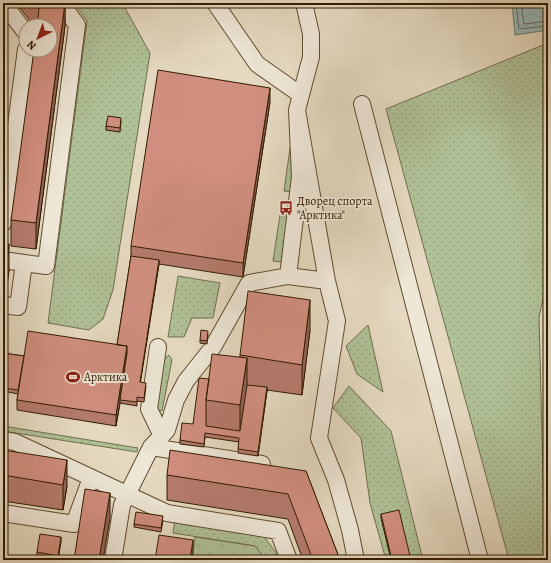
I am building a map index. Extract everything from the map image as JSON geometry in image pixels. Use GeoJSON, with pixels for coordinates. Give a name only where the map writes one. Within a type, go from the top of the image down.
{"type":"FeatureCollection","features":[{"type":"Feature","properties":{"kind":"street"},"geometry":{"type":"LineString","coordinates":[[3,3],[18,23]]}},
{"type":"Feature","properties":{"kind":"street"},"geometry":{"type":"LineString","coordinates":[[3,260],[46,266],[77,25],[61,3]]}},
{"type":"Feature","properties":{"kind":"street"},"geometry":{"type":"LineString","coordinates":[[215,3],[257,64],[299,103],[327,281],[337,321],[319,438],[336,480],[350,530],[356,560]]}},
{"type":"Feature","properties":{"kind":"street"},"geometry":{"type":"LineString","coordinates":[[288,276],[300,177],[299,103],[311,57],[311,34],[304,3]]}},
{"type":"Feature","properties":{"kind":"street"},"geometry":{"type":"LineString","coordinates":[[3,223],[7,154],[24,58]]}},
{"type":"Feature","properties":{"kind":"street"},"geometry":{"type":"LineString","coordinates":[[362,104],[480,560]]}},
{"type":"Feature","properties":{"kind":"street"},"geometry":{"type":"LineString","coordinates":[[3,305],[18,307],[24,263]]}},
{"type":"Feature","properties":{"kind":"street"},"geometry":{"type":"LineString","coordinates":[[113,560],[122,505],[156,441],[167,430],[176,400],[186,381],[213,347],[249,283],[288,276],[327,281]]}},
{"type":"Feature","properties":{"kind":"street"},"geometry":{"type":"LineString","coordinates":[[156,441],[149,409],[158,346]]}},
{"type":"Feature","properties":{"kind":"street"},"geometry":{"type":"LineString","coordinates":[[3,440],[15,442],[167,513],[278,531],[289,560]]}},
{"type":"Feature","properties":{"kind":"street"},"geometry":{"type":"LineString","coordinates":[[156,441],[262,464]]}},
{"type":"Feature","properties":{"kind":"street"},"geometry":{"type":"LineString","coordinates":[[3,513],[74,524],[91,478]]}},
{"type":"Feature","properties":{"kind":"green space"},"geometry":{"type":"Polygon","coordinates":[[[74,3],[121,3],[150,53],[113,290],[103,319],[89,330],[48,323],[87,21],[74,3]]]}},
{"type":"Feature","properties":{"kind":"green space"},"geometry":{"type":"Polygon","coordinates":[[[548,43],[548,277],[539,317],[544,512],[548,512],[548,560],[509,560],[386,109],[548,43]]]}},
{"type":"Feature","properties":{"kind":"green space"},"geometry":{"type":"Polygon","coordinates":[[[290,148],[295,174],[292,192],[284,191],[290,148]]]}},
{"type":"Feature","properties":{"kind":"green space"},"geometry":{"type":"Polygon","coordinates":[[[280,215],[288,216],[281,262],[273,261],[280,215]]]}},
{"type":"Feature","properties":{"kind":"green space"},"geometry":{"type":"Polygon","coordinates":[[[178,276],[220,283],[213,318],[192,318],[184,337],[168,337],[178,276]]]}},
{"type":"Feature","properties":{"kind":"green space"},"geometry":{"type":"Polygon","coordinates":[[[368,325],[383,392],[357,374],[346,346],[368,325]]]}},
{"type":"Feature","properties":{"kind":"green space"},"geometry":{"type":"Polygon","coordinates":[[[169,355],[172,360],[162,411],[155,410],[162,361],[169,355]]]}},
{"type":"Feature","properties":{"kind":"green space"},"geometry":{"type":"Polygon","coordinates":[[[349,386],[391,431],[423,560],[386,560],[370,503],[361,438],[333,408],[349,386]]]}},
{"type":"Feature","properties":{"kind":"green space"},"geometry":{"type":"Polygon","coordinates":[[[3,426],[138,448],[137,452],[3,431],[3,426]]]}},
{"type":"Feature","properties":{"kind":"green space"},"geometry":{"type":"Polygon","coordinates":[[[175,520],[262,534],[277,554],[276,560],[263,560],[264,558],[255,546],[173,533],[175,520]]]}},
{"type":"Feature","properties":{"kind":"green space"},"geometry":{"type":"Polygon","coordinates":[[[195,537],[255,546],[264,558],[263,560],[192,560],[195,537]]]}},
{"type":"Feature","properties":{"kind":"water"},"geometry":{"type":"Polygon","coordinates":[[[512,3],[548,3],[548,30],[515,35],[512,3]]]}},
{"type":"Feature","properties":{"kind":"building"},"geometry":{"type":"Polygon","coordinates":[[[36,3],[65,3],[58,56],[58,18],[38,18],[39,8],[36,3]]]}},
{"type":"Feature","properties":{"kind":"building"},"geometry":{"type":"Polygon","coordinates":[[[33,58],[58,58],[36,223],[11,220],[33,58]]]}},
{"type":"Feature","properties":{"kind":"building"},"geometry":{"type":"Polygon","coordinates":[[[158,70],[270,88],[243,263],[131,246],[158,70]]]}},
{"type":"Feature","properties":{"kind":"building"},"geometry":{"type":"Polygon","coordinates":[[[108,116],[121,118],[120,128],[106,126],[108,116]]]}},
{"type":"Feature","properties":{"kind":"building"},"geometry":{"type":"Polygon","coordinates":[[[3,243],[9,244],[6,268],[3,267],[3,243]]]}},
{"type":"Feature","properties":{"kind":"building"},"geometry":{"type":"Polygon","coordinates":[[[131,256],[159,260],[140,382],[146,383],[144,398],[137,397],[137,402],[120,400],[127,346],[117,345],[131,256]]]}},
{"type":"Feature","properties":{"kind":"building"},"geometry":{"type":"Polygon","coordinates":[[[248,291],[310,300],[302,365],[240,355],[248,291]]]}},
{"type":"Feature","properties":{"kind":"building"},"geometry":{"type":"Polygon","coordinates":[[[201,330],[208,331],[207,341],[200,340],[201,330]]]}},
{"type":"Feature","properties":{"kind":"building","name":"Арктика"},"geometry":{"type":"Polygon","coordinates":[[[28,331],[127,346],[116,415],[17,400],[28,331]]]}},
{"type":"Feature","properties":{"kind":"building"},"geometry":{"type":"Polygon","coordinates":[[[3,353],[24,356],[18,390],[3,388],[3,353]]]}},
{"type":"Feature","properties":{"kind":"building"},"geometry":{"type":"Polygon","coordinates":[[[212,354],[247,358],[240,405],[206,400],[212,354]]]}},
{"type":"Feature","properties":{"kind":"building"},"geometry":{"type":"Polygon","coordinates":[[[199,378],[209,379],[206,400],[206,426],[240,431],[247,385],[267,387],[258,452],[238,449],[239,438],[205,433],[204,444],[180,440],[182,423],[193,424],[199,378]]]}},
{"type":"Feature","properties":{"kind":"building"},"geometry":{"type":"Polygon","coordinates":[[[3,450],[67,460],[63,485],[3,475],[3,450]]]}},
{"type":"Feature","properties":{"kind":"building"},"geometry":{"type":"Polygon","coordinates":[[[170,450],[306,471],[340,560],[313,560],[288,494],[167,475],[170,450]]]}},
{"type":"Feature","properties":{"kind":"building"},"geometry":{"type":"Polygon","coordinates":[[[85,489],[110,493],[99,560],[74,560],[85,489]]]}},
{"type":"Feature","properties":{"kind":"building"},"geometry":{"type":"Polygon","coordinates":[[[399,510],[411,560],[392,560],[381,514],[399,510]]]}},
{"type":"Feature","properties":{"kind":"building"},"geometry":{"type":"Polygon","coordinates":[[[136,512],[163,516],[161,528],[134,524],[136,512]]]}},
{"type":"Feature","properties":{"kind":"building"},"geometry":{"type":"Polygon","coordinates":[[[40,534],[61,537],[58,556],[37,552],[40,534]]]}},
{"type":"Feature","properties":{"kind":"building"},"geometry":{"type":"Polygon","coordinates":[[[159,535],[193,540],[190,560],[155,560],[159,535]]]}},
{"type":"Feature","properties":{"kind":"place","name":"Дворец спорта \"Арктика\""},"geometry":{"type":"Point","coordinates":[286,208]}},
{"type":"Feature","properties":{"kind":"place","name":"Арктика"},"geometry":{"type":"Point","coordinates":[73,377]}}]}
